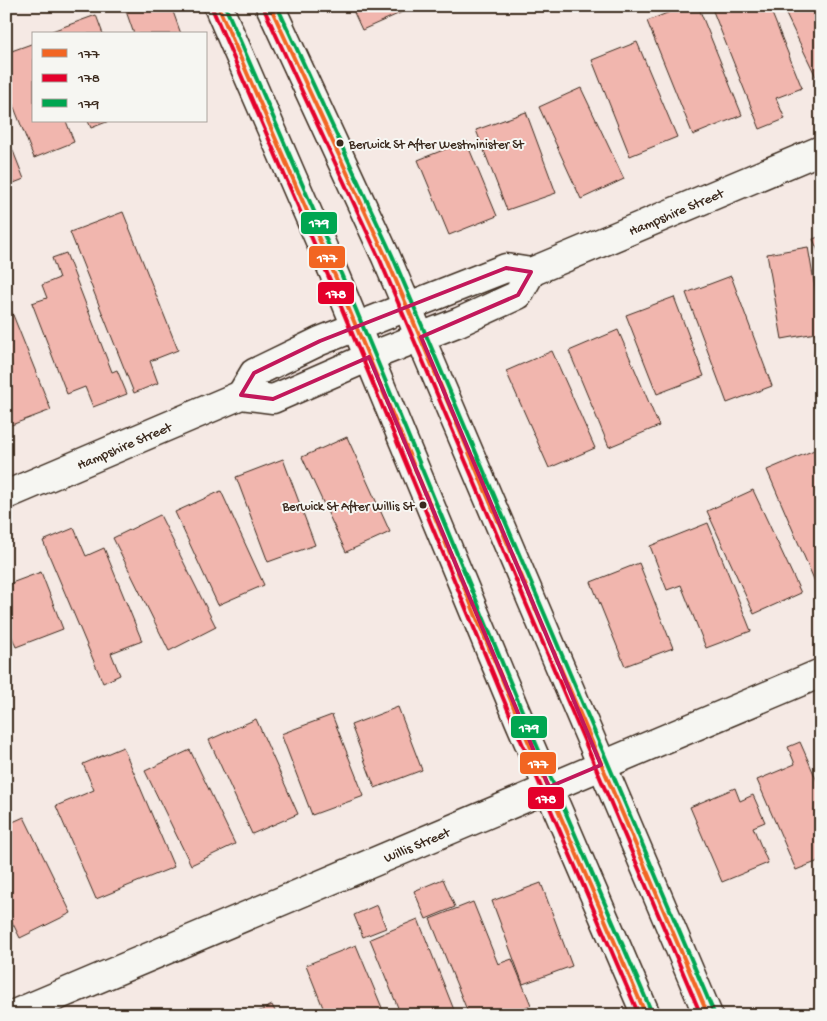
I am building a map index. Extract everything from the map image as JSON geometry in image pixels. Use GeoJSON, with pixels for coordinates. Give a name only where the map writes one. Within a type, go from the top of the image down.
{"type":"FeatureCollection","features":[{"type":"Feature","properties":{"kind":"main road"},"geometry":{"type":"LineString","coordinates":[[218,6],[336,278],[519,720],[646,1015]]}},
{"type":"Feature","properties":{"kind":"main road"},"geometry":{"type":"LineString","coordinates":[[270,6],[421,337],[708,1015]]}},
{"type":"Feature","properties":{"kind":"main road","name":"Hampshire Street"},"geometry":{"type":"LineString","coordinates":[[531,272],[821,150]]}},
{"type":"Feature","properties":{"kind":"main road"},"geometry":{"type":"LineString","coordinates":[[506,268],[531,272],[518,295],[459,322],[369,357],[273,400],[241,395],[254,374],[320,341],[356,327],[506,268]]}},
{"type":"Feature","properties":{"kind":"main road","name":"Hampshire Street"},"geometry":{"type":"LineString","coordinates":[[6,495],[241,395]]}},
{"type":"Feature","properties":{"kind":"main road","name":"Willis Street"},"geometry":{"type":"LineString","coordinates":[[12,1015],[821,673]]}},
{"type":"Feature","properties":{"kind":"highlighted area"},"geometry":{"type":"Polygon","coordinates":[[[506,268],[531,272],[518,295],[421,337],[601,765],[549,787],[369,357],[273,399],[241,395],[254,373],[320,341],[506,268]]]}},
{"type":"Feature","properties":{"kind":"building"},"geometry":{"type":"Polygon","coordinates":[[[140,6],[171,6],[180,32],[133,32],[126,11],[140,6]]]}},
{"type":"Feature","properties":{"kind":"building"},"geometry":{"type":"Polygon","coordinates":[[[351,6],[406,6],[407,10],[362,30],[351,6]]]}},
{"type":"Feature","properties":{"kind":"building"},"geometry":{"type":"Polygon","coordinates":[[[685,6],[698,6],[742,115],[693,135],[647,21],[685,6]]]}},
{"type":"Feature","properties":{"kind":"building"},"geometry":{"type":"Polygon","coordinates":[[[711,6],[769,6],[802,88],[776,98],[785,119],[760,129],[711,6]]]}},
{"type":"Feature","properties":{"kind":"building"},"geometry":{"type":"Polygon","coordinates":[[[782,6],[821,6],[821,87],[782,6]]]}},
{"type":"Feature","properties":{"kind":"building"},"geometry":{"type":"Polygon","coordinates":[[[96,15],[102,32],[52,32],[96,15]]]}},
{"type":"Feature","properties":{"kind":"building"},"geometry":{"type":"Polygon","coordinates":[[[637,42],[677,137],[630,156],[592,60],[637,42]]]}},
{"type":"Feature","properties":{"kind":"building"},"geometry":{"type":"Polygon","coordinates":[[[32,44],[32,122],[66,122],[74,142],[34,158],[6,87],[6,53],[32,44]]]}},
{"type":"Feature","properties":{"kind":"building"},"geometry":{"type":"Polygon","coordinates":[[[581,88],[624,179],[581,199],[539,107],[581,88]]]}},
{"type":"Feature","properties":{"kind":"building"},"geometry":{"type":"Polygon","coordinates":[[[526,112],[556,193],[507,210],[476,130],[526,112]]]}},
{"type":"Feature","properties":{"kind":"building"},"geometry":{"type":"Polygon","coordinates":[[[88,122],[106,122],[91,128],[88,122]]]}},
{"type":"Feature","properties":{"kind":"building"},"geometry":{"type":"Polygon","coordinates":[[[6,133],[24,179],[6,186],[6,133]]]}},
{"type":"Feature","properties":{"kind":"building"},"geometry":{"type":"Polygon","coordinates":[[[466,141],[497,216],[449,235],[418,160],[466,141]]]}},
{"type":"Feature","properties":{"kind":"building"},"geometry":{"type":"Polygon","coordinates":[[[123,212],[178,350],[150,361],[158,383],[134,393],[70,232],[123,212]]]}},
{"type":"Feature","properties":{"kind":"building"},"geometry":{"type":"Polygon","coordinates":[[[821,236],[821,258],[813,239],[821,236]]]}},
{"type":"Feature","properties":{"kind":"building"},"geometry":{"type":"Polygon","coordinates":[[[808,247],[821,322],[821,332],[782,339],[767,254],[808,247]]]}},
{"type":"Feature","properties":{"kind":"building"},"geometry":{"type":"Polygon","coordinates":[[[66,253],[112,372],[117,370],[127,394],[93,407],[85,387],[67,394],[32,303],[47,298],[42,285],[59,278],[52,258],[66,253]]]}},
{"type":"Feature","properties":{"kind":"building"},"geometry":{"type":"Polygon","coordinates":[[[731,276],[772,386],[727,403],[686,293],[731,276]]]}},
{"type":"Feature","properties":{"kind":"building"},"geometry":{"type":"Polygon","coordinates":[[[674,297],[704,376],[657,394],[626,315],[674,297]]]}},
{"type":"Feature","properties":{"kind":"building"},"geometry":{"type":"Polygon","coordinates":[[[9,305],[51,410],[6,427],[6,306],[9,305]]]}},
{"type":"Feature","properties":{"kind":"building"},"geometry":{"type":"Polygon","coordinates":[[[618,330],[659,426],[609,447],[569,351],[618,330]]]}},
{"type":"Feature","properties":{"kind":"building"},"geometry":{"type":"Polygon","coordinates":[[[552,351],[595,448],[549,468],[506,371],[552,351]]]}},
{"type":"Feature","properties":{"kind":"building"},"geometry":{"type":"Polygon","coordinates":[[[347,437],[390,532],[346,552],[302,457],[347,437]]]}},
{"type":"Feature","properties":{"kind":"building"},"geometry":{"type":"Polygon","coordinates":[[[819,448],[821,453],[821,582],[816,584],[767,470],[819,448]]]}},
{"type":"Feature","properties":{"kind":"building"},"geometry":{"type":"Polygon","coordinates":[[[283,459],[315,545],[268,562],[236,477],[283,459]]]}},
{"type":"Feature","properties":{"kind":"building"},"geometry":{"type":"Polygon","coordinates":[[[753,490],[801,593],[754,614],[707,511],[753,490]]]}},
{"type":"Feature","properties":{"kind":"building"},"geometry":{"type":"Polygon","coordinates":[[[221,491],[264,585],[218,605],[175,512],[221,491]]]}},
{"type":"Feature","properties":{"kind":"building"},"geometry":{"type":"Polygon","coordinates":[[[160,515],[216,627],[169,651],[113,538],[160,515]]]}},
{"type":"Feature","properties":{"kind":"building"},"geometry":{"type":"Polygon","coordinates":[[[708,523],[751,631],[706,648],[681,585],[667,590],[650,546],[708,523]]]}},
{"type":"Feature","properties":{"kind":"building"},"geometry":{"type":"Polygon","coordinates":[[[74,528],[86,556],[104,548],[142,641],[111,653],[120,675],[103,683],[43,541],[74,528]]]}},
{"type":"Feature","properties":{"kind":"building"},"geometry":{"type":"Polygon","coordinates":[[[639,563],[673,648],[625,666],[591,582],[639,563]]]}},
{"type":"Feature","properties":{"kind":"building"},"geometry":{"type":"Polygon","coordinates":[[[41,572],[63,629],[16,647],[6,622],[6,585],[41,572]]]}},
{"type":"Feature","properties":{"kind":"building"},"geometry":{"type":"Polygon","coordinates":[[[398,707],[422,770],[375,788],[351,725],[398,707]]]}},
{"type":"Feature","properties":{"kind":"building"},"geometry":{"type":"Polygon","coordinates":[[[332,715],[364,796],[312,815],[281,734],[332,715]]]}},
{"type":"Feature","properties":{"kind":"building"},"geometry":{"type":"Polygon","coordinates":[[[256,719],[298,814],[252,834],[209,740],[256,719]]]}},
{"type":"Feature","properties":{"kind":"building"},"geometry":{"type":"Polygon","coordinates":[[[800,742],[821,790],[821,860],[796,870],[757,780],[795,764],[788,747],[800,742]]]}},
{"type":"Feature","properties":{"kind":"building"},"geometry":{"type":"Polygon","coordinates":[[[123,747],[174,867],[96,899],[56,806],[94,790],[83,764],[123,747]]]}},
{"type":"Feature","properties":{"kind":"building"},"geometry":{"type":"Polygon","coordinates":[[[190,750],[235,844],[191,865],[145,771],[190,750]]]}},
{"type":"Feature","properties":{"kind":"building"},"geometry":{"type":"Polygon","coordinates":[[[821,758],[821,769],[816,760],[821,758]]]}},
{"type":"Feature","properties":{"kind":"building"},"geometry":{"type":"Polygon","coordinates":[[[735,788],[740,801],[753,795],[765,822],[753,827],[768,863],[722,882],[690,807],[735,788]]]}},
{"type":"Feature","properties":{"kind":"building"},"geometry":{"type":"Polygon","coordinates":[[[24,817],[71,913],[20,938],[6,910],[6,825],[24,817]]]}},
{"type":"Feature","properties":{"kind":"building"},"geometry":{"type":"Polygon","coordinates":[[[443,879],[455,907],[426,919],[414,891],[443,879]]]}},
{"type":"Feature","properties":{"kind":"building"},"geometry":{"type":"Polygon","coordinates":[[[541,883],[572,966],[523,984],[492,901],[541,883]]]}},
{"type":"Feature","properties":{"kind":"building"},"geometry":{"type":"Polygon","coordinates":[[[473,902],[498,964],[512,959],[531,1005],[507,1015],[469,1015],[430,919],[473,902]]]}},
{"type":"Feature","properties":{"kind":"building"},"geometry":{"type":"Polygon","coordinates":[[[377,905],[386,928],[363,937],[354,915],[377,905]]]}},
{"type":"Feature","properties":{"kind":"building"},"geometry":{"type":"Polygon","coordinates":[[[418,919],[456,1015],[401,1015],[370,939],[418,919]]]}},
{"type":"Feature","properties":{"kind":"building"},"geometry":{"type":"Polygon","coordinates":[[[356,945],[385,1015],[326,1015],[306,965],[356,945]]]}},
{"type":"Feature","properties":{"kind":"building"},"geometry":{"type":"Polygon","coordinates":[[[272,1005],[277,1015],[252,1015],[272,1005]]]}},
{"type":"Feature","properties":{"kind":"transit line","name":"177"},"geometry":{"type":"LineString","coordinates":[[218,6],[336,278],[519,720],[646,1015]]}},
{"type":"Feature","properties":{"kind":"transit line","name":"179"},"geometry":{"type":"LineString","coordinates":[[225,6],[342,276],[525,718],[652,1013]]}},
{"type":"Feature","properties":{"kind":"transit line","name":"177"},"geometry":{"type":"LineString","coordinates":[[270,6],[386,257],[708,1015]]}},
{"type":"Feature","properties":{"kind":"transit line","name":"179"},"geometry":{"type":"LineString","coordinates":[[277,6],[392,255],[714,1013]]}},
{"type":"Feature","properties":{"kind":"transit line","name":"178"},"geometry":{"type":"LineString","coordinates":[[212,8],[330,280],[513,722],[639,1015]]}},
{"type":"Feature","properties":{"kind":"transit line","name":"178"},"geometry":{"type":"LineString","coordinates":[[264,9],[380,260],[701,1015]]}},
{"type":"Feature","properties":{"kind":"place","name":"Berwick St After Westminister St"},"geometry":{"type":"Point","coordinates":[340,143]}},
{"type":"Feature","properties":{"kind":"place","name":"Berwick St After Willis St"},"geometry":{"type":"Point","coordinates":[423,505]}}]}
